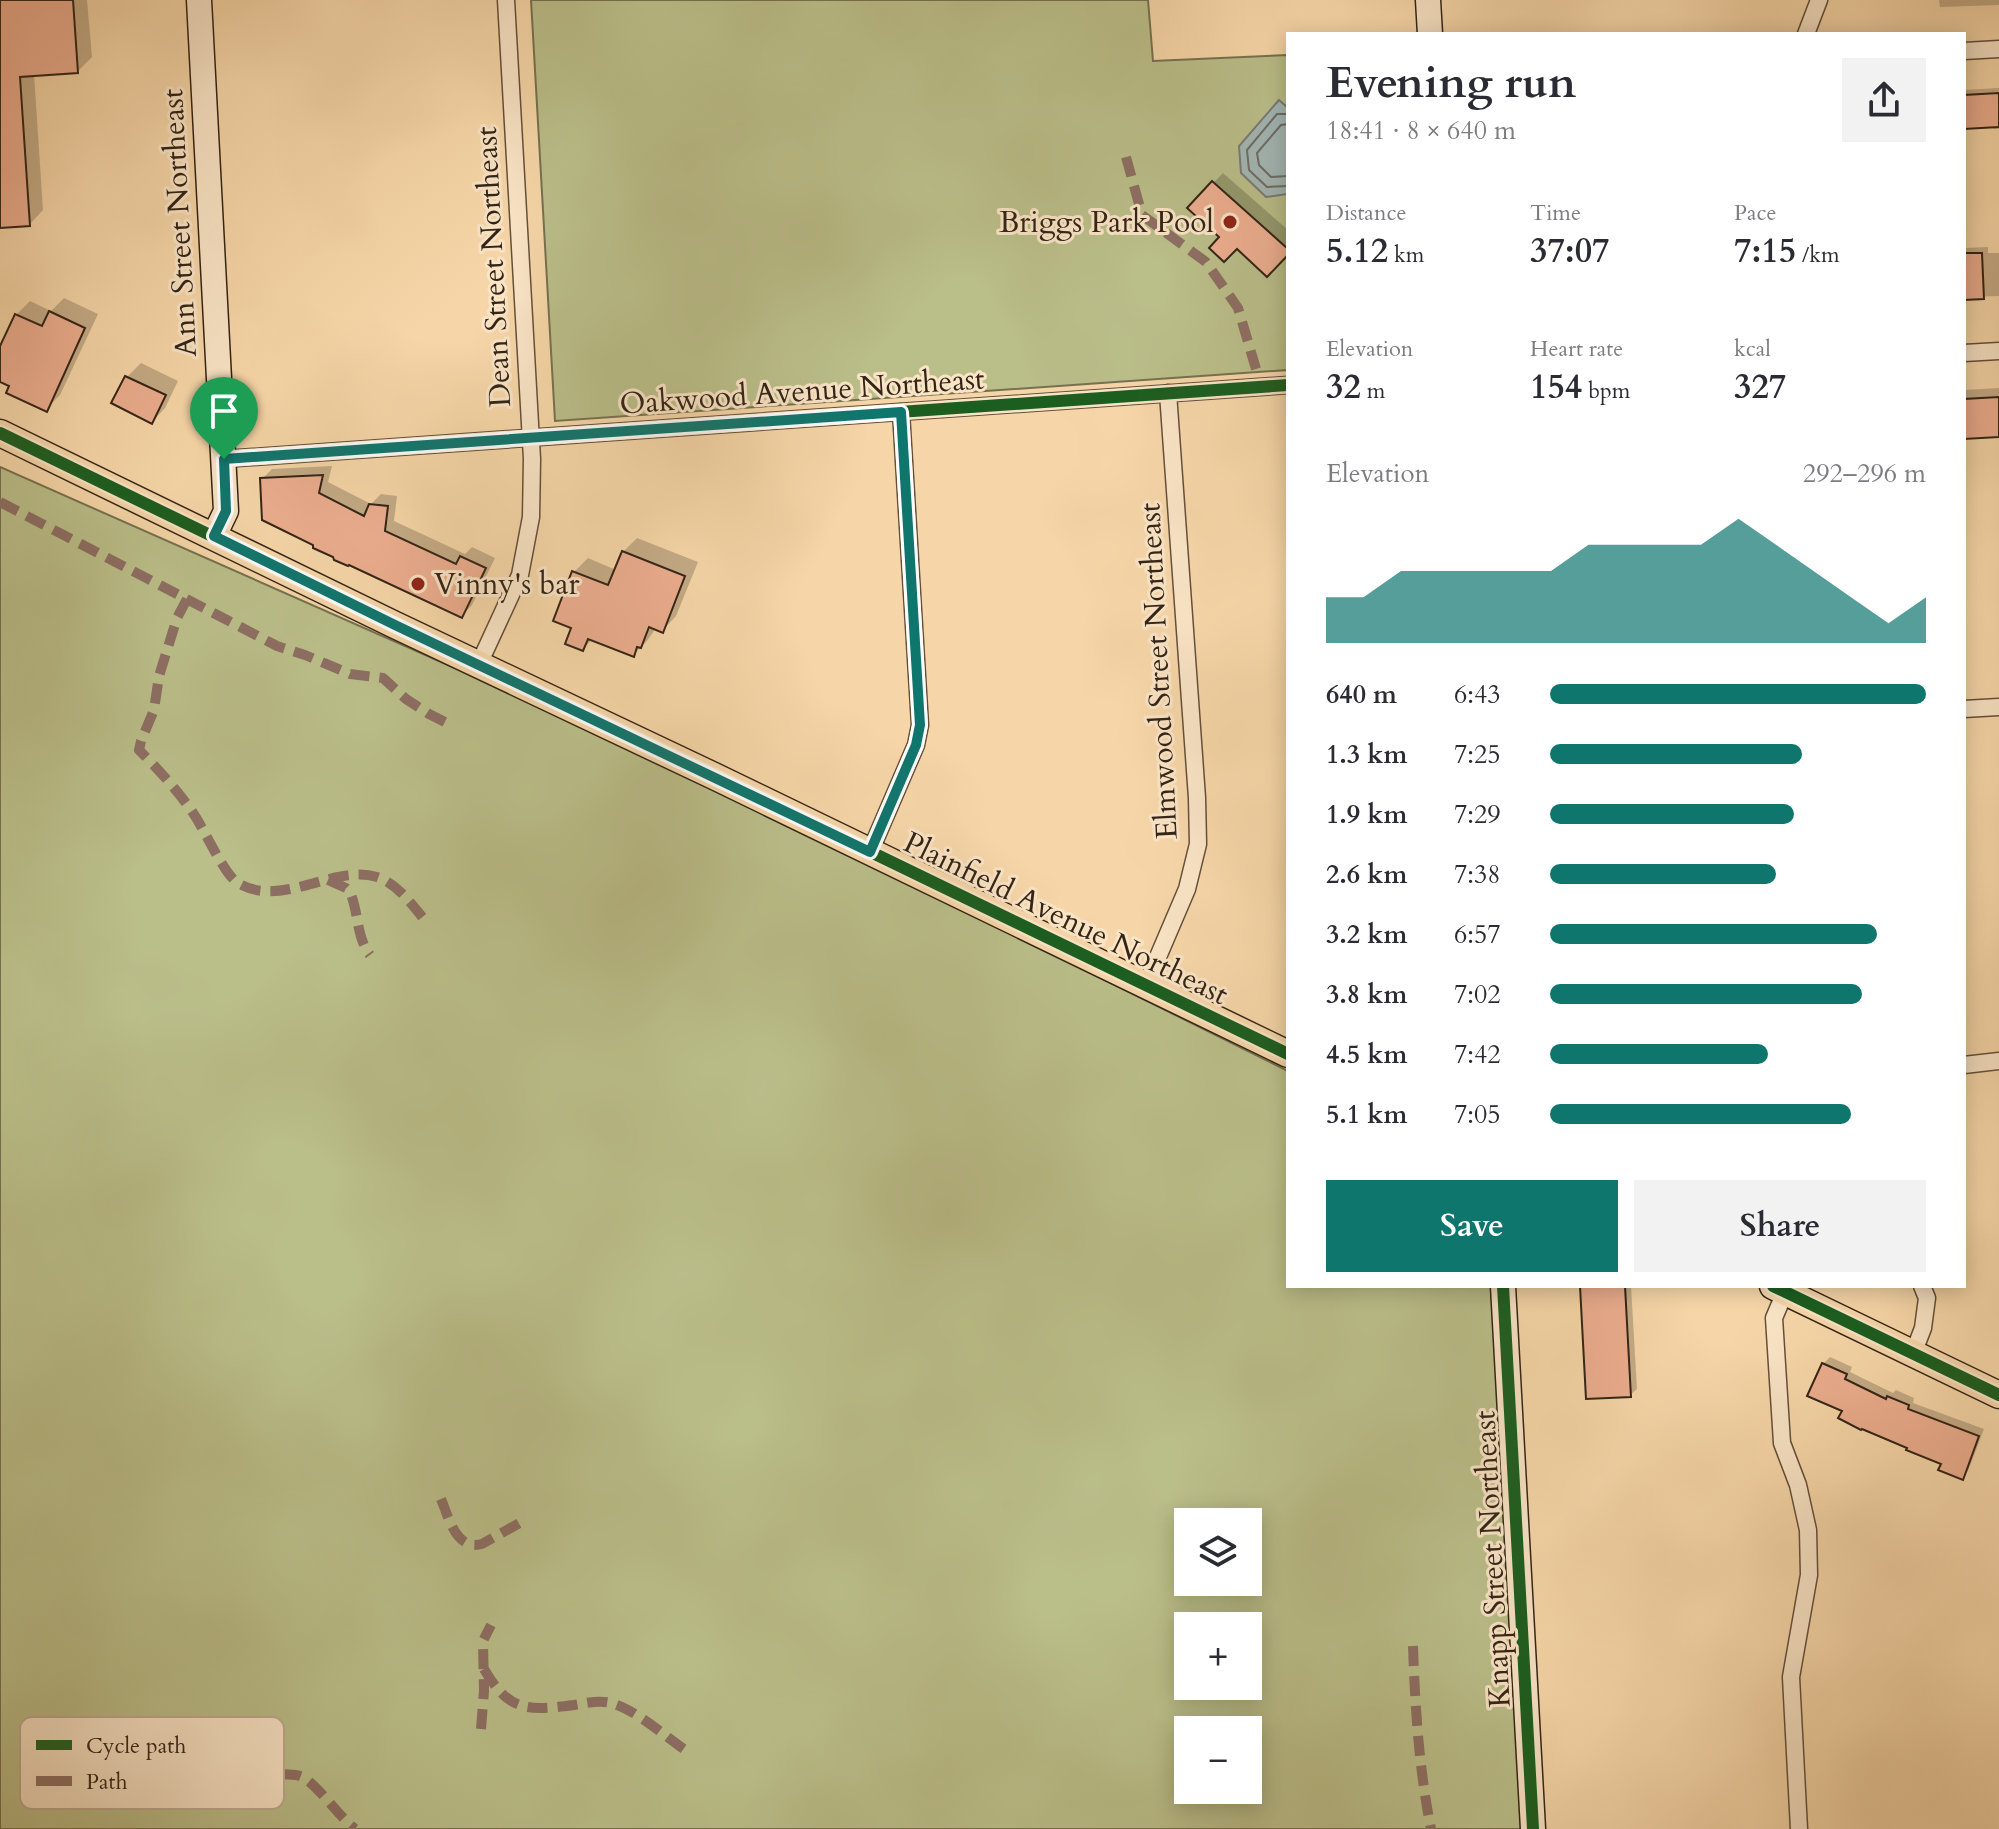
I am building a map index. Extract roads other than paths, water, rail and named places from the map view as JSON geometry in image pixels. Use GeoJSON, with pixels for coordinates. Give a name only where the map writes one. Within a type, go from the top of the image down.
{"type":"FeatureCollection","features":[{"type":"Feature","properties":{"kind":"main road","name":"Ann Street Northeast"},"geometry":{"type":"LineString","coordinates":[[199,0],[226,511],[214,536]]}},
{"type":"Feature","properties":{"kind":"main road"},"geometry":{"type":"LineString","coordinates":[[1428,0],[1430,32]]}},
{"type":"Feature","properties":{"kind":"main road","name":"Plainfield Avenue Northeast"},"geometry":{"type":"LineString","coordinates":[[0,433],[1286,1053]]}},
{"type":"Feature","properties":{"kind":"main road","name":"Knapp Street Northeast"},"geometry":{"type":"LineString","coordinates":[[1503,1288],[1533,1829]]}},
{"type":"Feature","properties":{"kind":"main road"},"geometry":{"type":"LineString","coordinates":[[1779,1289],[1999,1395]]}},
{"type":"Feature","properties":{"kind":"street","name":"Dean Street Northeast"},"geometry":{"type":"LineString","coordinates":[[479,664],[520,575],[531,517],[530,438],[506,0]]}},
{"type":"Feature","properties":{"kind":"street"},"geometry":{"type":"LineString","coordinates":[[1807,32],[1819,0]]}},
{"type":"Feature","properties":{"kind":"street"},"geometry":{"type":"LineString","coordinates":[[1966,51],[1999,49]]}},
{"type":"Feature","properties":{"kind":"street"},"geometry":{"type":"LineString","coordinates":[[1966,353],[1999,351]]}},
{"type":"Feature","properties":{"kind":"street","name":"Oakwood Avenue Northeast"},"geometry":{"type":"LineString","coordinates":[[224,459],[1286,385]]}},
{"type":"Feature","properties":{"kind":"street","name":"Elmwood Street Northeast"},"geometry":{"type":"LineString","coordinates":[[1146,985],[1187,889],[1198,844],[1168,393]]}},
{"type":"Feature","properties":{"kind":"street"},"geometry":{"type":"LineString","coordinates":[[870,852],[916,745],[920,725],[901,412]]}},
{"type":"Feature","properties":{"kind":"street"},"geometry":{"type":"LineString","coordinates":[[1966,709],[1999,707]]}},
{"type":"Feature","properties":{"kind":"street"},"geometry":{"type":"LineString","coordinates":[[1966,1065],[1999,1061]]}},
{"type":"Feature","properties":{"kind":"street"},"geometry":{"type":"LineString","coordinates":[[1913,1354],[1923,1328],[1927,1298],[1923,1288]]}},
{"type":"Feature","properties":{"kind":"street"},"geometry":{"type":"LineString","coordinates":[[1779,1289],[1774,1318],[1782,1443],[1798,1485],[1808,1530],[1809,1575],[1791,1677],[1799,1829]]}},
{"type":"Feature","properties":{"kind":"water"},"geometry":{"type":"Polygon","coordinates":[[[1279,100],[1286,106],[1286,194],[1266,197],[1241,173],[1239,146],[1279,100]]]}},
{"type":"Feature","properties":{"kind":"place","name":"Briggs Park Pool"},"geometry":{"type":"Point","coordinates":[1230,222]}},
{"type":"Feature","properties":{"kind":"place","name":"Vinny's bar"},"geometry":{"type":"Point","coordinates":[418,584]}}]}
